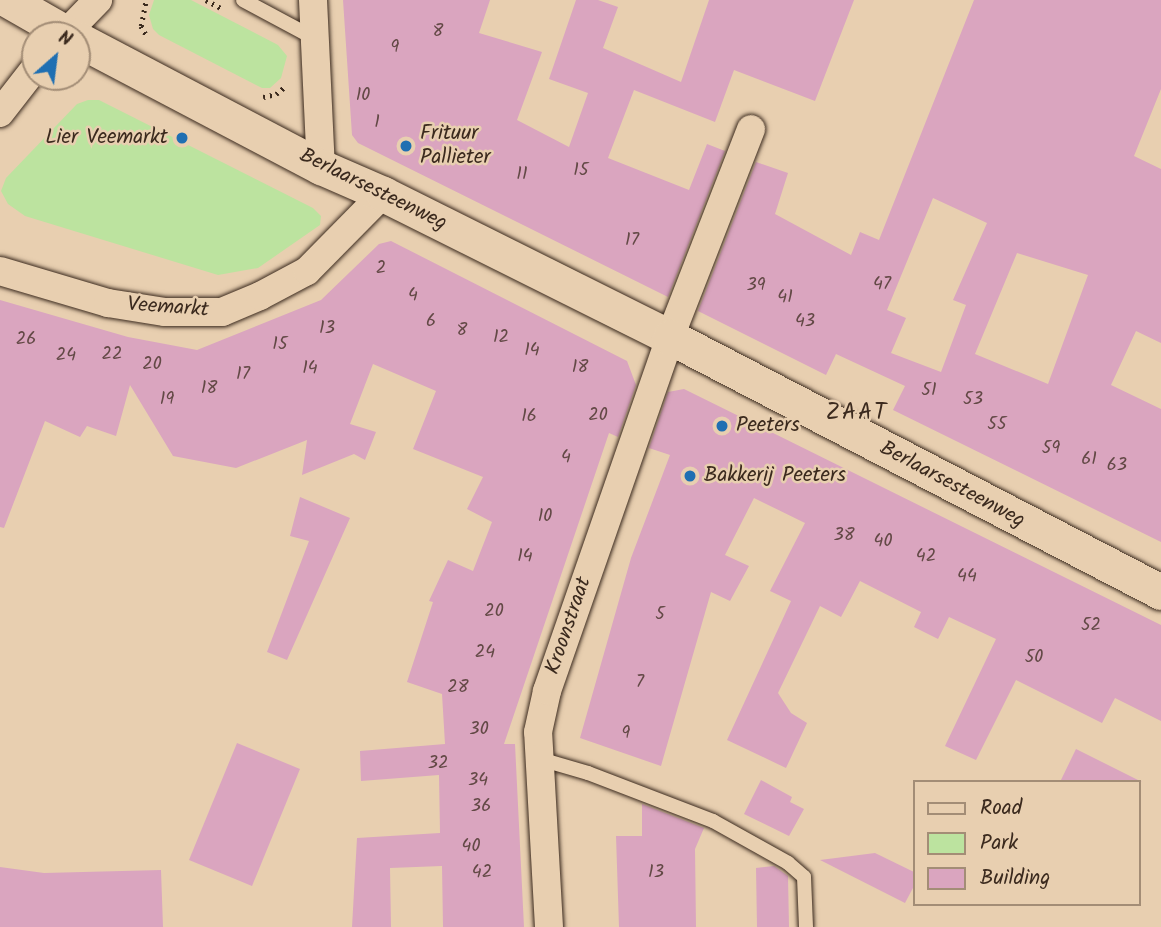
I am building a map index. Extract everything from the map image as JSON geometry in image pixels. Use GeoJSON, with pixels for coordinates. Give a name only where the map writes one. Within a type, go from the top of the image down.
{"type":"FeatureCollection","features":[{"type":"Feature","properties":{"kind":"street","name":"Berlaarsesteenweg"},"geometry":{"type":"LineString","coordinates":[[8,0],[44,21]]}},
{"type":"Feature","properties":{"kind":"street"},"geometry":{"type":"LineString","coordinates":[[81,21],[98,0]]}},
{"type":"Feature","properties":{"kind":"street"},"geometry":{"type":"LineString","coordinates":[[307,3],[314,38],[321,167]]}},
{"type":"Feature","properties":{"kind":"street","name":"Berlaarsesteenweg"},"geometry":{"type":"LineString","coordinates":[[91,47],[321,167],[383,194],[670,337],[1161,592]]}},
{"type":"Feature","properties":{"kind":"street"},"geometry":{"type":"LineString","coordinates":[[0,113],[21,86]]}},
{"type":"Feature","properties":{"kind":"street"},"geometry":{"type":"LineString","coordinates":[[670,337],[751,129]]}},
{"type":"Feature","properties":{"kind":"street","name":"Veemarkt"},"geometry":{"type":"LineString","coordinates":[[0,271],[108,303],[165,312],[222,312],[307,271],[383,194]]}},
{"type":"Feature","properties":{"kind":"street","name":"Kroonstraat"},"geometry":{"type":"LineString","coordinates":[[549,927],[538,732],[547,691],[670,337]]}},
{"type":"Feature","properties":{"kind":"lane"},"geometry":{"type":"LineString","coordinates":[[243,0],[314,38]]}},
{"type":"Feature","properties":{"kind":"lane"},"geometry":{"type":"LineString","coordinates":[[540,759],[588,773],[713,821],[788,863],[804,877],[806,927]]}},
{"type":"Feature","properties":{"kind":"path"},"geometry":{"type":"LineString","coordinates":[[138,33],[146,0]]}},
{"type":"Feature","properties":{"kind":"path"},"geometry":{"type":"LineString","coordinates":[[141,26],[151,40]]}},
{"type":"Feature","properties":{"kind":"path"},"geometry":{"type":"LineString","coordinates":[[251,90],[263,97],[276,94],[288,84]]}},
{"type":"Feature","properties":{"kind":"green space"},"geometry":{"type":"Polygon","coordinates":[[[154,0],[191,0],[278,45],[287,56],[281,78],[270,88],[262,88],[159,35],[153,29],[149,15],[154,0]]]}},
{"type":"Feature","properties":{"kind":"green space"},"geometry":{"type":"Polygon","coordinates":[[[99,100],[313,208],[321,216],[320,225],[258,268],[218,275],[25,216],[8,204],[1,191],[6,178],[77,104],[99,100]]]}},
{"type":"Feature","properties":{"kind":"building"},"geometry":{"type":"Polygon","coordinates":[[[343,0],[490,0],[479,33],[542,52],[517,120],[569,147],[588,93],[549,79],[576,0],[598,0],[618,7],[603,48],[681,82],[709,0],[854,0],[815,101],[734,70],[715,122],[634,90],[608,158],[689,190],[707,144],[725,151],[668,297],[358,143],[352,135],[343,0]]]}},
{"type":"Feature","properties":{"kind":"building"},"geometry":{"type":"Polygon","coordinates":[[[974,0],[1161,0],[1161,89],[1134,156],[1161,169],[1161,343],[1136,331],[1111,385],[1161,409],[1161,542],[893,410],[905,386],[836,354],[826,375],[698,311],[756,162],[788,173],[775,214],[851,255],[860,232],[879,240],[974,0]],[[933,198],[887,310],[906,318],[891,353],[941,372],[966,305],[953,300],[987,223],[933,198]],[[1017,253],[975,354],[1048,384],[1088,275],[1017,253]]]}},
{"type":"Feature","properties":{"kind":"building"},"geometry":{"type":"Polygon","coordinates":[[[391,241],[627,361],[636,385],[618,437],[609,433],[504,744],[515,744],[524,927],[443,927],[442,866],[390,868],[391,927],[352,927],[357,838],[440,833],[439,775],[361,781],[360,751],[445,744],[442,694],[407,682],[433,602],[429,601],[448,560],[473,571],[492,522],[467,509],[483,477],[413,449],[436,391],[373,364],[350,424],[376,432],[365,460],[354,454],[302,475],[307,440],[236,468],[173,456],[130,385],[116,436],[87,426],[80,437],[45,421],[4,528],[0,527],[0,300],[128,337],[197,350],[321,300],[379,244],[391,241]]]}},
{"type":"Feature","properties":{"kind":"building"},"geometry":{"type":"Polygon","coordinates":[[[684,389],[1161,625],[1161,721],[1115,698],[1102,723],[1016,680],[976,760],[945,746],[996,639],[949,617],[938,639],[914,627],[921,612],[860,581],[841,617],[820,606],[778,693],[791,713],[807,723],[786,768],[727,740],[791,601],[770,591],[805,523],[754,498],[725,555],[749,566],[730,601],[711,592],[661,766],[580,738],[631,558],[670,455],[649,448],[668,392],[684,389]]]}},
{"type":"Feature","properties":{"kind":"building"},"geometry":{"type":"Polygon","coordinates":[[[300,497],[350,518],[287,660],[267,652],[309,541],[290,536],[300,497]]]}},
{"type":"Feature","properties":{"kind":"building"},"geometry":{"type":"Polygon","coordinates":[[[237,743],[300,769],[252,886],[189,860],[237,743]]]}},
{"type":"Feature","properties":{"kind":"building"},"geometry":{"type":"Polygon","coordinates":[[[1076,749],[1138,780],[1061,780],[1076,749]]]}},
{"type":"Feature","properties":{"kind":"building"},"geometry":{"type":"Polygon","coordinates":[[[761,780],[792,797],[790,802],[804,809],[789,836],[744,814],[761,780]]]}},
{"type":"Feature","properties":{"kind":"building"},"geometry":{"type":"Polygon","coordinates":[[[642,804],[704,828],[695,849],[696,927],[619,927],[616,836],[642,836],[642,804]]]}},
{"type":"Feature","properties":{"kind":"building"},"geometry":{"type":"Polygon","coordinates":[[[875,853],[912,871],[912,890],[905,903],[820,860],[875,853]]]}},
{"type":"Feature","properties":{"kind":"building"},"geometry":{"type":"Polygon","coordinates":[[[774,866],[788,876],[789,927],[757,927],[756,868],[774,866]]]}},
{"type":"Feature","properties":{"kind":"building"},"geometry":{"type":"Polygon","coordinates":[[[0,867],[44,873],[161,870],[163,927],[0,927],[0,867]]]}},
{"type":"Feature","properties":{"kind":"place","name":"Lier Veemarkt"},"geometry":{"type":"Point","coordinates":[182,138]}},
{"type":"Feature","properties":{"kind":"place","name":"Frituur Pallieter"},"geometry":{"type":"Point","coordinates":[406,146]}},
{"type":"Feature","properties":{"kind":"place","name":"Peeters"},"geometry":{"type":"Point","coordinates":[722,426]}},
{"type":"Feature","properties":{"kind":"place","name":"Bakkerij Peeters"},"geometry":{"type":"Point","coordinates":[690,476]}},
{"type":"Feature","properties":{"kind":"district","name":"ZAAT"},"geometry":{"type":"Point","coordinates":[857,413]}}]}
